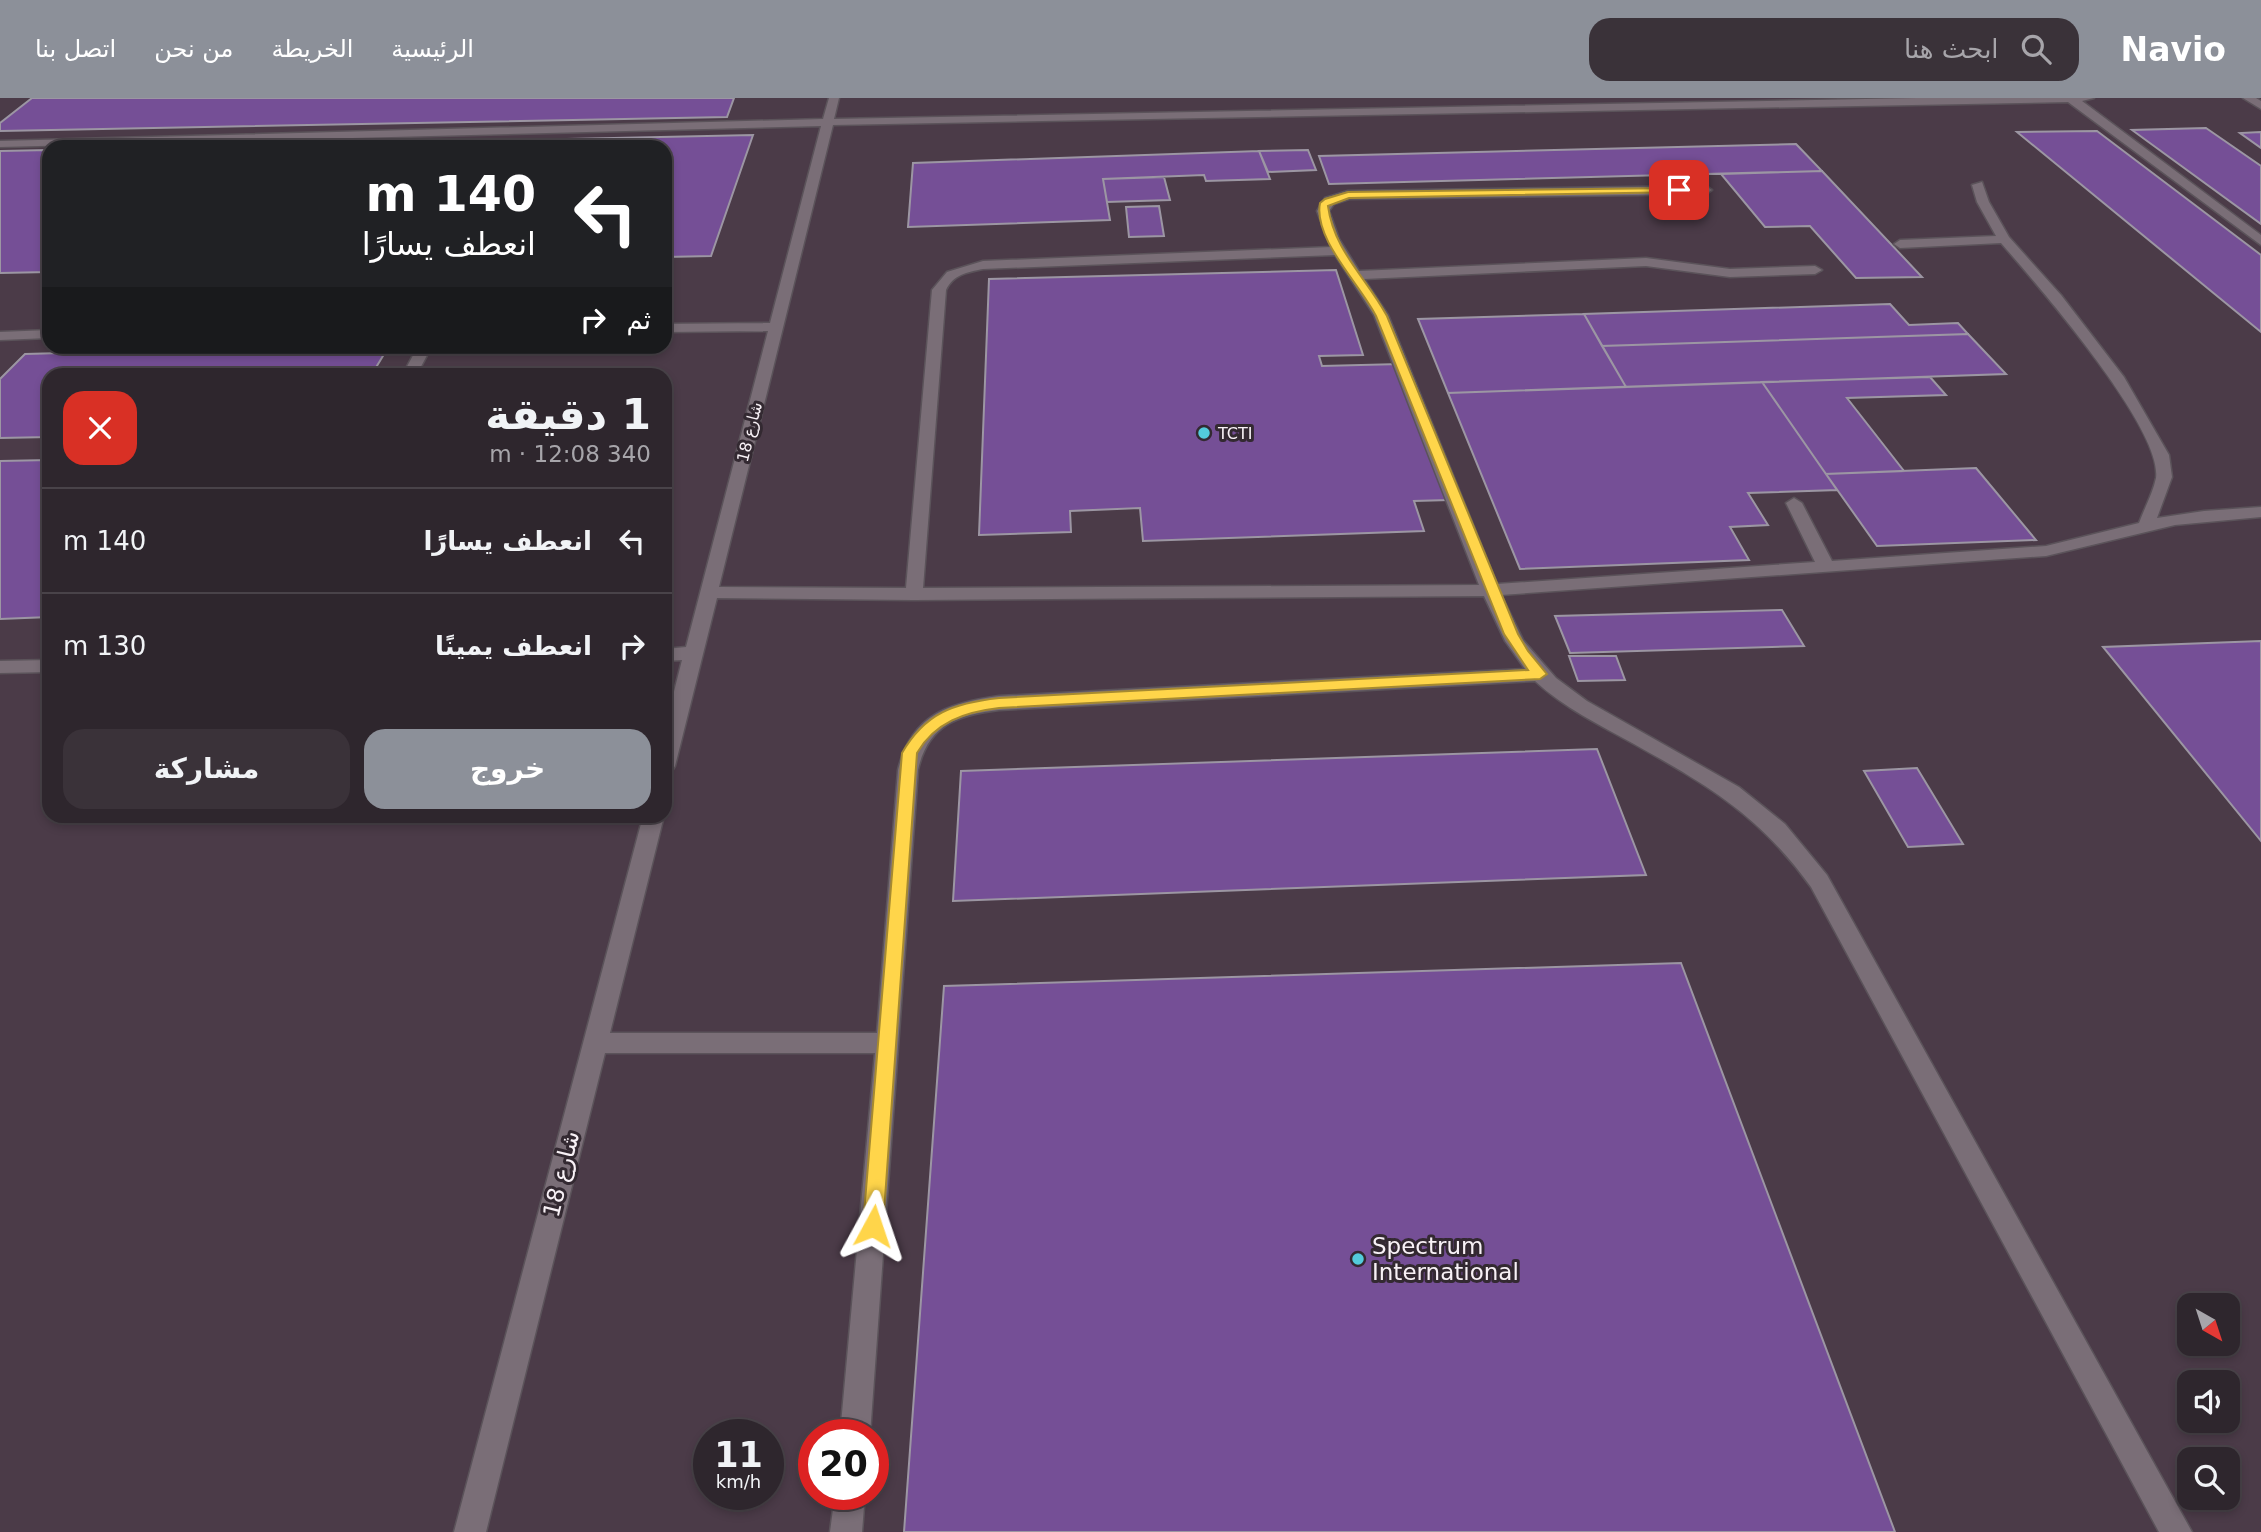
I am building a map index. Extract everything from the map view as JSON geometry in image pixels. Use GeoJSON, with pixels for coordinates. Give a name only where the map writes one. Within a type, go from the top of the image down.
{"type":"FeatureCollection","features":[{"type":"Feature","properties":{"kind":"street","name":"شارع 18"},"geometry":{"type":"LineString","coordinates":[[672,739],[834,98]]}},
{"type":"Feature","properties":{"kind":"street"},"geometry":{"type":"LineString","coordinates":[[2070,98],[2261,241]]}},
{"type":"Feature","properties":{"kind":"street"},"geometry":{"type":"LineString","coordinates":[[151,140],[828,122],[2089,98]]}},
{"type":"Feature","properties":{"kind":"street"},"geometry":{"type":"LineString","coordinates":[[2248,98],[2261,106]]}},
{"type":"Feature","properties":{"kind":"street"},"geometry":{"type":"LineString","coordinates":[[0,144],[42,143]]}},
{"type":"Feature","properties":{"kind":"street"},"geometry":{"type":"LineString","coordinates":[[1978,184],[1983,202],[2004,239],[2056,298],[2119,380],[2161,456],[2164,477],[2146,526]]}},
{"type":"Feature","properties":{"kind":"street"},"geometry":{"type":"LineString","coordinates":[[1706,190],[1348,195],[1324,205],[1326,227],[1338,251],[1381,316],[1492,590],[1517,644],[1540,674],[1580,706],[1721,784],[1779,828],[1801,853],[1819,881],[2175,1532]]}},
{"type":"Feature","properties":{"kind":"street"},"geometry":{"type":"LineString","coordinates":[[1900,244],[2004,239]]}},
{"type":"Feature","properties":{"kind":"street"},"geometry":{"type":"LineString","coordinates":[[914,594],[939,290],[948,276],[969,267],[983,265],[1338,251]]}},
{"type":"Feature","properties":{"kind":"street"},"geometry":{"type":"LineString","coordinates":[[1355,275],[1646,262],[1730,272],[1815,270]]}},
{"type":"Feature","properties":{"kind":"street"},"geometry":{"type":"LineString","coordinates":[[672,328],[776,327]]}},
{"type":"Feature","properties":{"kind":"street"},"geometry":{"type":"LineString","coordinates":[[0,336],[42,334]]}},
{"type":"Feature","properties":{"kind":"street"},"geometry":{"type":"LineString","coordinates":[[1794,503],[1827,568]]}},
{"type":"Feature","properties":{"kind":"street"},"geometry":{"type":"LineString","coordinates":[[709,592],[914,594],[1492,590],[2046,551],[2080,546],[2146,526],[2189,517],[2261,512]]}},
{"type":"Feature","properties":{"kind":"street"},"geometry":{"type":"LineString","coordinates":[[672,655],[694,653]]}},
{"type":"Feature","properties":{"kind":"street"},"geometry":{"type":"LineString","coordinates":[[0,667],[42,666]]}},
{"type":"Feature","properties":{"kind":"street"},"geometry":{"type":"LineString","coordinates":[[856,1419],[910,753],[926,731],[952,713],[975,705],[1540,674]]}},
{"type":"Feature","properties":{"kind":"street","name":"شارع 18"},"geometry":{"type":"LineString","coordinates":[[470,1532],[651,823]]}},
{"type":"Feature","properties":{"kind":"street"},"geometry":{"type":"LineString","coordinates":[[595,1043],[888,1042]]}},
{"type":"Feature","properties":{"kind":"street"},"geometry":{"type":"LineString","coordinates":[[846,1532],[848,1510]]}},
{"type":"Feature","properties":{"kind":"shaded area"},"geometry":{"type":"Polygon","coordinates":[[[0,98],[2261,98],[2261,1532],[0,1532],[0,98]]]}},
{"type":"Feature","properties":{"kind":"building"},"geometry":{"type":"Polygon","coordinates":[[[32,98],[734,98],[727,117],[0,131],[0,123],[32,98]]]}},
{"type":"Feature","properties":{"kind":"building"},"geometry":{"type":"Polygon","coordinates":[[[2206,128],[2261,166],[2261,224],[2132,130],[2206,128]]]}},
{"type":"Feature","properties":{"kind":"building"},"geometry":{"type":"Polygon","coordinates":[[[2097,131],[2261,255],[2261,332],[2017,132],[2097,131]]]}},
{"type":"Feature","properties":{"kind":"building"},"geometry":{"type":"Polygon","coordinates":[[[2261,132],[2261,148],[2240,133],[2261,132]]]}},
{"type":"Feature","properties":{"kind":"building"},"geometry":{"type":"Polygon","coordinates":[[[753,135],[711,256],[672,257],[672,140],[516,140],[753,135]]]}},
{"type":"Feature","properties":{"kind":"building"},"geometry":{"type":"Polygon","coordinates":[[[1796,144],[1822,171],[1329,184],[1319,156],[1796,144]]]}},
{"type":"Feature","properties":{"kind":"building"},"geometry":{"type":"Polygon","coordinates":[[[42,150],[42,272],[0,273],[0,151],[42,150]]]}},
{"type":"Feature","properties":{"kind":"building"},"geometry":{"type":"Polygon","coordinates":[[[1308,150],[1316,170],[1268,172],[1259,151],[1308,150]]]}},
{"type":"Feature","properties":{"kind":"building"},"geometry":{"type":"Polygon","coordinates":[[[1259,151],[1270,179],[1206,181],[1204,175],[1103,179],[1110,220],[908,227],[913,163],[1259,151]]]}},
{"type":"Feature","properties":{"kind":"building"},"geometry":{"type":"Polygon","coordinates":[[[1822,171],[1922,277],[1856,278],[1810,226],[1765,227],[1721,174],[1822,171]]]}},
{"type":"Feature","properties":{"kind":"building"},"geometry":{"type":"Polygon","coordinates":[[[1164,177],[1170,200],[1107,202],[1103,179],[1164,177]]]}},
{"type":"Feature","properties":{"kind":"building"},"geometry":{"type":"Polygon","coordinates":[[[1159,206],[1164,236],[1129,237],[1126,207],[1159,206]]]}},
{"type":"Feature","properties":{"kind":"building","name":"TCTI"},"geometry":{"type":"Polygon","coordinates":[[[1336,270],[1363,355],[1319,356],[1322,366],[1400,364],[1449,500],[1414,501],[1424,531],[1143,541],[1140,508],[1070,511],[1071,532],[979,535],[989,279],[1336,270]]]}},
{"type":"Feature","properties":{"kind":"building"},"geometry":{"type":"Polygon","coordinates":[[[1890,304],[1909,325],[1958,323],[1968,334],[1602,346],[1584,314],[1890,304]]]}},
{"type":"Feature","properties":{"kind":"building"},"geometry":{"type":"Polygon","coordinates":[[[1584,314],[1626,387],[1448,393],[1418,319],[1584,314]]]}},
{"type":"Feature","properties":{"kind":"building"},"geometry":{"type":"Polygon","coordinates":[[[1968,334],[2006,374],[1626,387],[1602,346],[1968,334]]]}},
{"type":"Feature","properties":{"kind":"building"},"geometry":{"type":"Polygon","coordinates":[[[25,354],[384,354],[376,368],[42,368],[42,437],[0,438],[0,379],[25,354]]]}},
{"type":"Feature","properties":{"kind":"building"},"geometry":{"type":"Polygon","coordinates":[[[1930,377],[1946,395],[1847,398],[1904,471],[1826,474],[1762,382],[1930,377]]]}},
{"type":"Feature","properties":{"kind":"building"},"geometry":{"type":"Polygon","coordinates":[[[1762,382],[1837,490],[1748,493],[1768,525],[1730,527],[1749,560],[1520,569],[1448,393],[1762,382]]]}},
{"type":"Feature","properties":{"kind":"building"},"geometry":{"type":"Polygon","coordinates":[[[42,460],[42,617],[0,619],[0,461],[42,460]]]}},
{"type":"Feature","properties":{"kind":"building"},"geometry":{"type":"Polygon","coordinates":[[[1976,468],[2036,540],[1877,546],[1826,474],[1976,468]]]}},
{"type":"Feature","properties":{"kind":"building"},"geometry":{"type":"Polygon","coordinates":[[[1782,610],[1804,646],[1570,653],[1555,616],[1782,610]]]}},
{"type":"Feature","properties":{"kind":"building"},"geometry":{"type":"Polygon","coordinates":[[[2261,641],[2261,841],[2103,647],[2261,641]]]}},
{"type":"Feature","properties":{"kind":"building"},"geometry":{"type":"Polygon","coordinates":[[[1569,656],[1616,656],[1625,680],[1578,681],[1569,656]]]}},
{"type":"Feature","properties":{"kind":"building"},"geometry":{"type":"Polygon","coordinates":[[[1597,749],[1646,875],[953,901],[961,771],[1597,749]]]}},
{"type":"Feature","properties":{"kind":"building"},"geometry":{"type":"Polygon","coordinates":[[[1917,768],[1963,844],[1908,847],[1864,771],[1917,768]]]}},
{"type":"Feature","properties":{"kind":"building","name":"Spectrum International"},"geometry":{"type":"Polygon","coordinates":[[[1681,963],[1895,1532],[904,1532],[944,986],[1681,963]]]}},
{"type":"Feature","properties":{"kind":"place","name":"TCTI"},"geometry":{"type":"Point","coordinates":[1204,433]}},
{"type":"Feature","properties":{"kind":"place","name":"Spectrum International"},"geometry":{"type":"Point","coordinates":[1358,1259]}},
{"type":"Feature","properties":{"kind":"route"},"geometry":{"type":"LineString","coordinates":[[873,1226],[910,753],[919,738],[933,724],[952,713],[975,705],[999,703],[1540,674],[1522,654],[1511,634],[1381,316],[1370,294],[1334,244],[1326,227],[1324,205],[1337,197],[1348,195],[1679,190]]}}]}
